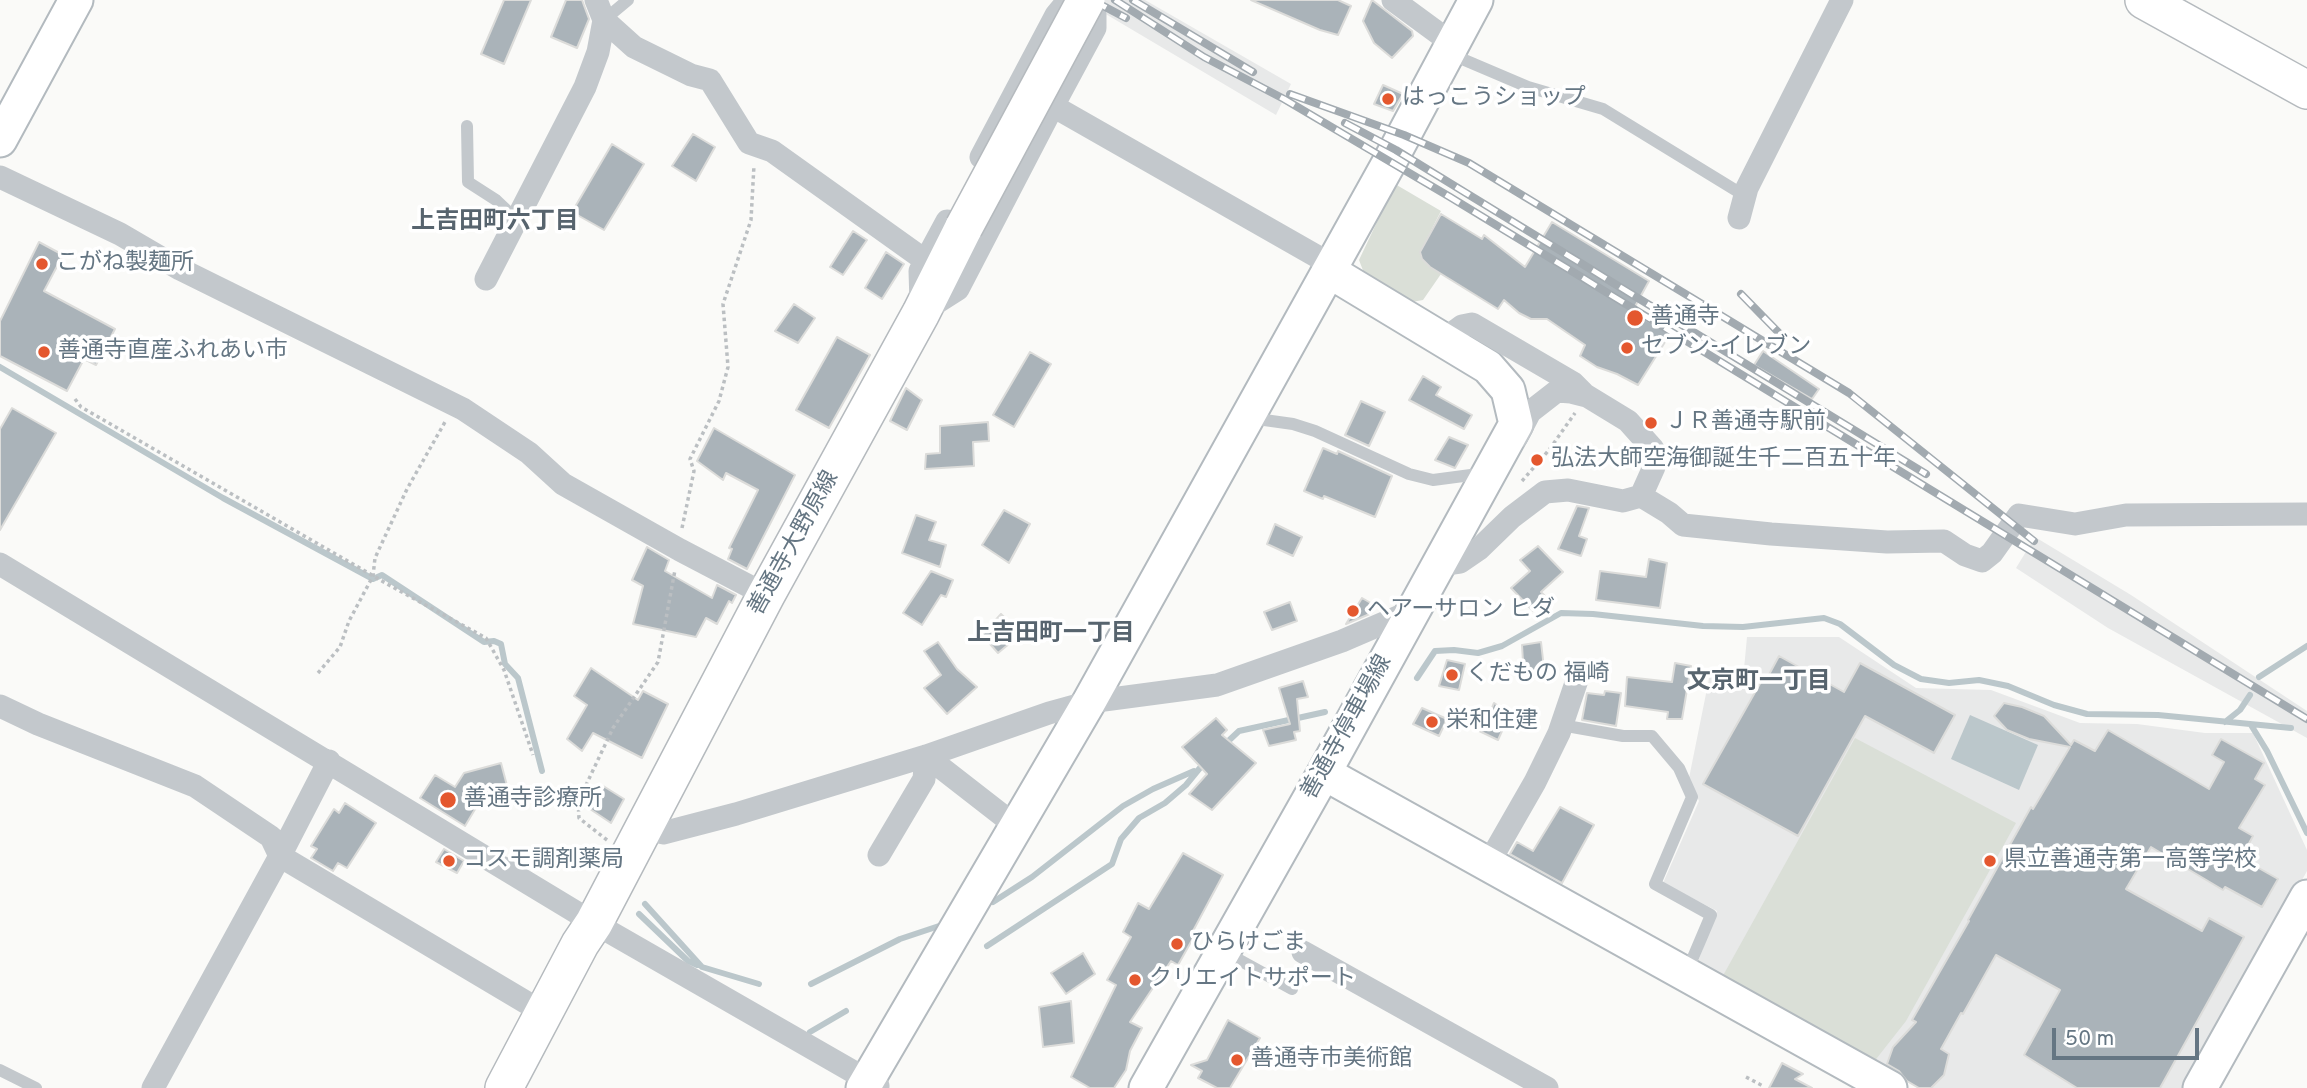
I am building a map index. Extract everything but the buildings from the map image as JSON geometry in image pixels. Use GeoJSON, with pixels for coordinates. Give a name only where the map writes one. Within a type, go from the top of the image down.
{"type":"FeatureCollection","features":[{"type":"Feature","properties":{"kind":"main road","name":"善通寺大野原線"},"geometry":{"type":"LineString","coordinates":[[504,1088],[580,944],[594,923],[629,836],[766,595],[921,313],[1086,0]]}},
{"type":"Feature","properties":{"kind":"main road"},"geometry":{"type":"LineString","coordinates":[[2144,0],[2307,90]]}},
{"type":"Feature","properties":{"kind":"street"},"geometry":{"type":"LineString","coordinates":[[0,140],[8,106],[76,0]]}},
{"type":"Feature","properties":{"kind":"street"},"geometry":{"type":"LineString","coordinates":[[1393,0],[1450,48]]}},
{"type":"Feature","properties":{"kind":"street"},"geometry":{"type":"LineString","coordinates":[[0,564],[594,923],[870,1085],[1089,702],[1331,268],[1476,0]]}},
{"type":"Feature","properties":{"kind":"street"},"geometry":{"type":"LineString","coordinates":[[1742,207],[1842,0]]}},
{"type":"Feature","properties":{"kind":"street"},"geometry":{"type":"LineString","coordinates":[[1066,3],[1095,14],[1095,28],[958,289],[921,313],[920,271],[1056,15],[1066,3]]}},
{"type":"Feature","properties":{"kind":"street"},"geometry":{"type":"LineString","coordinates":[[600,10],[634,47],[691,75],[710,80],[749,143],[772,151],[926,261]]}},
{"type":"Feature","properties":{"kind":"street"},"geometry":{"type":"LineString","coordinates":[[486,279],[585,87],[597,52],[600,10]]}},
{"type":"Feature","properties":{"kind":"street"},"geometry":{"type":"LineString","coordinates":[[1053,106],[1331,268],[1443,340],[1462,326],[1472,324],[1573,383],[1583,402]]}},
{"type":"Feature","properties":{"kind":"street"},"geometry":{"type":"LineString","coordinates":[[0,177],[120,234],[180,269],[455,405],[529,453],[564,484],[678,550],[766,595]]}},
{"type":"Feature","properties":{"kind":"street","name":"善通寺停車場線"},"geometry":{"type":"LineString","coordinates":[[1146,1088],[1467,514],[1502,472],[1516,424],[1508,390],[1488,367],[1443,340]]}},
{"type":"Feature","properties":{"kind":"street"},"geometry":{"type":"LineString","coordinates":[[1502,472],[1530,412],[1557,391],[1571,392],[1583,402],[1628,421],[1653,449],[1654,467],[1641,496]]}},
{"type":"Feature","properties":{"kind":"street"},"geometry":{"type":"LineString","coordinates":[[1439,565],[1460,562],[1479,549],[1512,517],[1545,492],[1568,490],[1623,501],[1641,496],[1683,525],[1886,542],[1944,541],[1965,555],[1983,561],[1992,554],[2019,515],[2075,524],[2126,515],[2307,514]]}},
{"type":"Feature","properties":{"kind":"street"},"geometry":{"type":"LineString","coordinates":[[1467,514],[1479,531],[1497,531]]}},
{"type":"Feature","properties":{"kind":"street"},"geometry":{"type":"LineString","coordinates":[[629,836],[677,831],[926,756],[1049,713],[1089,702],[1217,685],[1342,641],[1414,610]]}},
{"type":"Feature","properties":{"kind":"street"},"geometry":{"type":"LineString","coordinates":[[1488,864],[1535,782],[1561,725],[1577,680]]}},
{"type":"Feature","properties":{"kind":"street"},"geometry":{"type":"LineString","coordinates":[[0,706],[38,724],[195,786],[271,837],[280,856],[544,1013]]}},
{"type":"Feature","properties":{"kind":"street"},"geometry":{"type":"LineString","coordinates":[[926,756],[1016,826]]}},
{"type":"Feature","properties":{"kind":"street"},"geometry":{"type":"LineString","coordinates":[[879,855],[924,779],[926,756]]}},
{"type":"Feature","properties":{"kind":"street"},"geometry":{"type":"LineString","coordinates":[[153,1088],[329,761]]}},
{"type":"Feature","properties":{"kind":"street"},"geometry":{"type":"LineString","coordinates":[[1324,773],[1686,975],[1755,1020],[1886,1087]]}},
{"type":"Feature","properties":{"kind":"street"},"geometry":{"type":"LineString","coordinates":[[2200,1088],[2307,897]]}},
{"type":"Feature","properties":{"kind":"street"},"geometry":{"type":"LineString","coordinates":[[1303,952],[1547,1088]]}},
{"type":"Feature","properties":{"kind":"lane"},"geometry":{"type":"LineString","coordinates":[[600,10],[628,0]]}},
{"type":"Feature","properties":{"kind":"lane"},"geometry":{"type":"LineString","coordinates":[[1450,48],[1528,87],[1603,109],[1742,207]]}},
{"type":"Feature","properties":{"kind":"lane"},"geometry":{"type":"LineString","coordinates":[[467,126],[468,182],[496,200],[516,219]]}},
{"type":"Feature","properties":{"kind":"lane"},"geometry":{"type":"LineString","coordinates":[[1248,417],[1293,424],[1315,431],[1409,474],[1433,480],[1502,472]]}},
{"type":"Feature","properties":{"kind":"lane"},"geometry":{"type":"LineString","coordinates":[[1561,725],[1623,736],[1653,736],[1679,768],[1692,797],[1655,884],[1711,915],[1686,975]]}},
{"type":"Feature","properties":{"kind":"lane"},"geometry":{"type":"LineString","coordinates":[[1223,951],[1292,989]]}},
{"type":"Feature","properties":{"kind":"lane"},"geometry":{"type":"LineString","coordinates":[[0,1069],[36,1088]]}},
{"type":"Feature","properties":{"kind":"path"},"geometry":{"type":"LineString","coordinates":[[629,836],[579,818],[578,802],[613,728],[658,662],[694,471],[690,459],[719,401],[728,367],[723,304],[751,220],[755,170],[749,143]]}},
{"type":"Feature","properties":{"kind":"path"},"geometry":{"type":"LineString","coordinates":[[75,399],[81,407],[383,582],[486,638],[504,670],[533,755]]}},
{"type":"Feature","properties":{"kind":"path"},"geometry":{"type":"LineString","coordinates":[[1502,472],[1549,450],[1583,402]]}},
{"type":"Feature","properties":{"kind":"path"},"geometry":{"type":"LineString","coordinates":[[318,673],[340,647],[349,621],[371,582],[375,558],[407,489],[455,405]]}},
{"type":"Feature","properties":{"kind":"path"},"geometry":{"type":"LineString","coordinates":[[1746,1077],[1760,1086]]}},
{"type":"Feature","properties":{"kind":"shaded area"},"geometry":{"type":"Polygon","coordinates":[[[1082,0],[1145,0],[1291,84],[1276,115],[1082,0]]]}},
{"type":"Feature","properties":{"kind":"shaded area"},"geometry":{"type":"Polygon","coordinates":[[[1395,184],[1441,211],[1420,252],[1422,259],[1441,274],[1423,300],[1412,302],[1370,278],[1364,273],[1359,260],[1395,184]]]}},
{"type":"Feature","properties":{"kind":"shaded area"},"geometry":{"type":"Polygon","coordinates":[[[2035,537],[2131,595],[2307,711],[2307,738],[2108,628],[2016,568],[2035,537]]]}},
{"type":"Feature","properties":{"kind":"shaded area","name":"県立善通寺第一高等学校"},"geometry":{"type":"Polygon","coordinates":[[[1747,637],[1839,637],[1916,688],[1991,690],[2080,723],[2137,724],[2205,733],[2253,733],[2307,850],[2307,871],[2186,1088],[1918,1088],[1696,967],[1717,911],[1663,883],[1699,801],[1689,778],[1711,669],[1744,669],[1747,637]]]}},
{"type":"Feature","properties":{"kind":"shaded area"},"geometry":{"type":"Polygon","coordinates":[[[1970,715],[2038,745],[2019,790],[1951,759],[1970,715]]]}},
{"type":"Feature","properties":{"kind":"shaded area"},"geometry":{"type":"Polygon","coordinates":[[[1855,738],[2016,823],[1906,1021],[1873,1063],[1720,981],[1855,738]]]}},
{"type":"Feature","properties":{"kind":"waterway"},"geometry":{"type":"LineString","coordinates":[[0,367],[223,498],[373,579],[382,575],[484,642],[494,641],[501,644],[505,664],[518,678],[542,771]]}},
{"type":"Feature","properties":{"kind":"waterway"},"geometry":{"type":"LineString","coordinates":[[1417,678],[1435,651],[1478,653],[1502,646],[1561,613],[1743,627],[1824,618],[1840,624],[1894,665],[1921,679],[1949,683],[1979,680],[2008,686],[2054,705],[2087,714],[2158,715],[2291,728]]}},
{"type":"Feature","properties":{"kind":"waterway"},"geometry":{"type":"LineString","coordinates":[[2259,677],[2307,646]]}},
{"type":"Feature","properties":{"kind":"waterway"},"geometry":{"type":"LineString","coordinates":[[2225,722],[2240,710],[2250,695]]}},
{"type":"Feature","properties":{"kind":"waterway"},"geometry":{"type":"LineString","coordinates":[[1223,746],[1239,731],[1325,712]]}},
{"type":"Feature","properties":{"kind":"waterway"},"geometry":{"type":"LineString","coordinates":[[2251,725],[2267,751],[2307,833]]}},
{"type":"Feature","properties":{"kind":"waterway"},"geometry":{"type":"LineString","coordinates":[[987,946],[1112,864],[1121,839],[1139,818],[1165,803],[1186,785],[1204,763]]}},
{"type":"Feature","properties":{"kind":"waterway"},"geometry":{"type":"LineString","coordinates":[[993,902],[1032,877],[1123,806],[1194,771]]}},
{"type":"Feature","properties":{"kind":"waterway"},"geometry":{"type":"LineString","coordinates":[[645,904],[702,967],[759,984]]}},
{"type":"Feature","properties":{"kind":"waterway"},"geometry":{"type":"LineString","coordinates":[[639,914],[688,961],[697,965]]}},
{"type":"Feature","properties":{"kind":"waterway"},"geometry":{"type":"LineString","coordinates":[[811,984],[900,939],[945,924]]}},
{"type":"Feature","properties":{"kind":"waterway"},"geometry":{"type":"LineString","coordinates":[[810,1032],[846,1011]]}},
{"type":"Feature","properties":{"kind":"railway"},"geometry":{"type":"LineString","coordinates":[[1092,0],[1126,18]]}},
{"type":"Feature","properties":{"kind":"railway"},"geometry":{"type":"LineString","coordinates":[[1115,0],[1204,57],[1284,99],[1450,197],[2307,719]]}},
{"type":"Feature","properties":{"kind":"railway"},"geometry":{"type":"LineString","coordinates":[[1133,0],[1253,72]]}},
{"type":"Feature","properties":{"kind":"railway"},"geometry":{"type":"LineString","coordinates":[[1290,94],[1404,135],[1469,163],[1849,393],[2034,541]]}},
{"type":"Feature","properties":{"kind":"railway"},"geometry":{"type":"LineString","coordinates":[[1345,123],[1396,150],[1926,474]]}},
{"type":"Feature","properties":{"kind":"railway"},"geometry":{"type":"LineString","coordinates":[[1741,294],[1782,336]]}},
{"type":"Feature","properties":{"kind":"place","name":"はっこうショップ"},"geometry":{"type":"Point","coordinates":[1388,99]}},
{"type":"Feature","properties":{"kind":"place","name":"こがね製麺所"},"geometry":{"type":"Point","coordinates":[42,264]}},
{"type":"Feature","properties":{"kind":"place","name":"善通寺"},"geometry":{"type":"Point","coordinates":[1635,318]}},
{"type":"Feature","properties":{"kind":"place","name":"セブン-イレブン"},"geometry":{"type":"Point","coordinates":[1627,348]}},
{"type":"Feature","properties":{"kind":"place","name":"善通寺直産ふれあい市"},"geometry":{"type":"Point","coordinates":[44,352]}},
{"type":"Feature","properties":{"kind":"place","name":"ＪＲ善通寺駅前"},"geometry":{"type":"Point","coordinates":[1651,423]}},
{"type":"Feature","properties":{"kind":"place","name":"弘法大師空海御誕生千二百五十年"},"geometry":{"type":"Point","coordinates":[1537,460]}},
{"type":"Feature","properties":{"kind":"place","name":"ヘアーサロン ヒダ"},"geometry":{"type":"Point","coordinates":[1353,611]}},
{"type":"Feature","properties":{"kind":"place","name":"くだもの 福崎"},"geometry":{"type":"Point","coordinates":[1452,675]}},
{"type":"Feature","properties":{"kind":"place","name":"栄和住建"},"geometry":{"type":"Point","coordinates":[1432,722]}},
{"type":"Feature","properties":{"kind":"place","name":"善通寺診療所"},"geometry":{"type":"Point","coordinates":[448,800]}},
{"type":"Feature","properties":{"kind":"place","name":"コスモ調剤薬局"},"geometry":{"type":"Point","coordinates":[449,861]}},
{"type":"Feature","properties":{"kind":"place","name":"県立善通寺第一高等学校"},"geometry":{"type":"Point","coordinates":[1990,861]}},
{"type":"Feature","properties":{"kind":"place","name":"ひらけごま"},"geometry":{"type":"Point","coordinates":[1177,944]}},
{"type":"Feature","properties":{"kind":"place","name":"クリエイトサポート"},"geometry":{"type":"Point","coordinates":[1135,980]}},
{"type":"Feature","properties":{"kind":"place","name":"善通寺市美術館"},"geometry":{"type":"Point","coordinates":[1237,1060]}},
{"type":"Feature","properties":{"kind":"district","name":"上吉田町六丁目"},"geometry":{"type":"Point","coordinates":[495,223]}},
{"type":"Feature","properties":{"kind":"district","name":"上吉田町一丁目"},"geometry":{"type":"Point","coordinates":[1051,635]}},
{"type":"Feature","properties":{"kind":"district","name":"文京町一丁目"},"geometry":{"type":"Point","coordinates":[1759,683]}}]}
